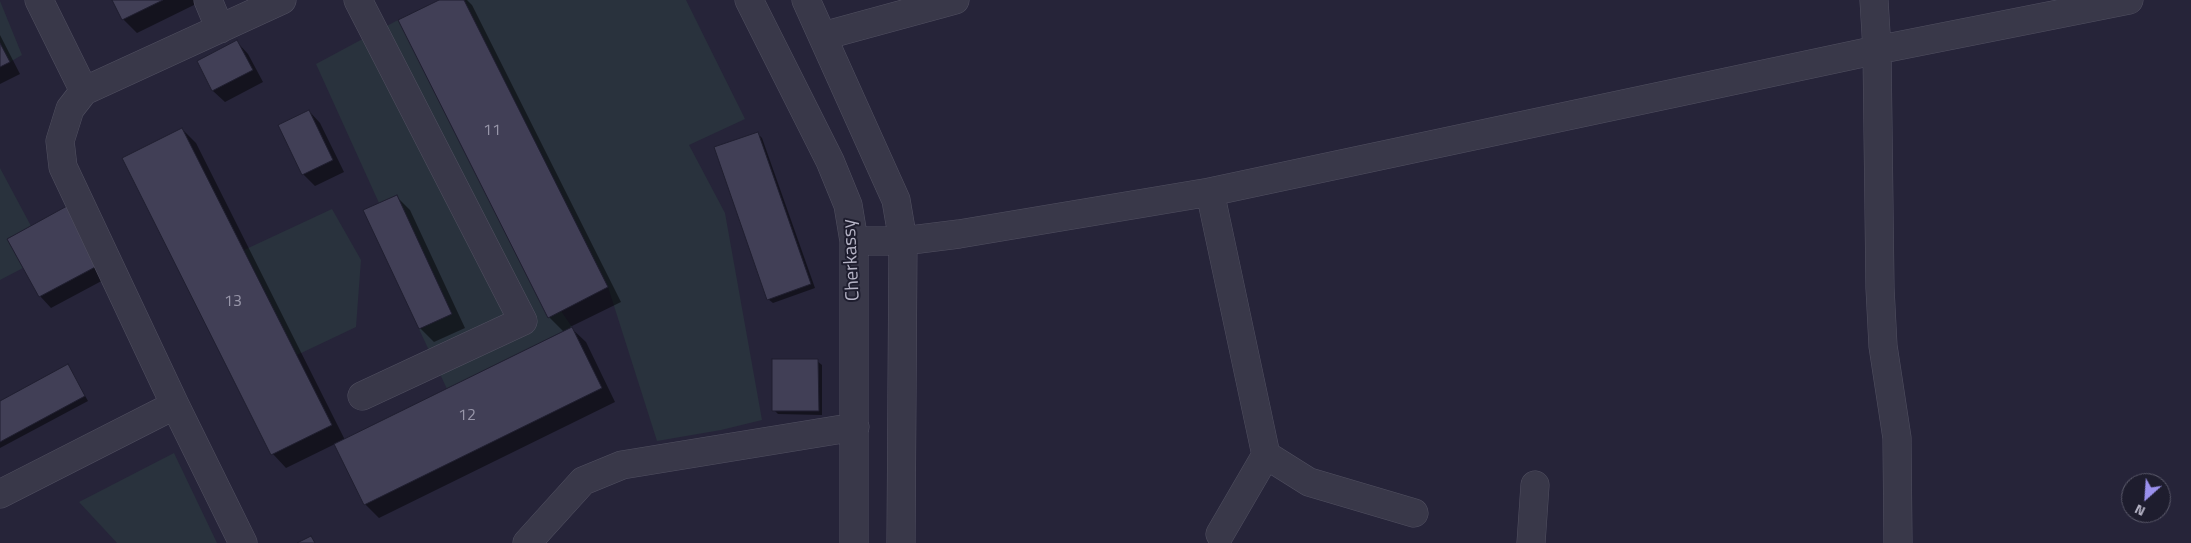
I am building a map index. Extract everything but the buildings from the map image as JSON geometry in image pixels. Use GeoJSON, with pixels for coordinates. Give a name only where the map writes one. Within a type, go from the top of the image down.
{"type":"FeatureCollection","features":[{"type":"Feature","properties":{"kind":"street"},"geometry":{"type":"LineString","coordinates":[[39,0],[84,92]]}},
{"type":"Feature","properties":{"kind":"street"},"geometry":{"type":"LineString","coordinates":[[208,0],[220,29]]}},
{"type":"Feature","properties":{"kind":"street"},"geometry":{"type":"LineString","coordinates":[[243,543],[63,166],[60,141],[70,109],[84,92],[282,0]]}},
{"type":"Feature","properties":{"kind":"street"},"geometry":{"type":"LineString","coordinates":[[358,0],[523,321],[362,396]]}},
{"type":"Feature","properties":{"kind":"street","name":"Cherkassy"},"geometry":{"type":"LineString","coordinates":[[749,0],[830,162],[848,205],[854,241],[856,427],[854,543]]}},
{"type":"Feature","properties":{"kind":"street"},"geometry":{"type":"LineString","coordinates":[[806,0],[896,200],[903,240],[901,543]]}},
{"type":"Feature","properties":{"kind":"street"},"geometry":{"type":"LineString","coordinates":[[823,36],[955,0]]}},
{"type":"Feature","properties":{"kind":"street"},"geometry":{"type":"LineString","coordinates":[[1874,0],[1877,50],[1880,288],[1883,346],[1897,438],[1898,543]]}},
{"type":"Feature","properties":{"kind":"street"},"geometry":{"type":"LineString","coordinates":[[854,241],[903,240],[968,232],[1210,192],[1877,50],[2129,0]]}},
{"type":"Feature","properties":{"kind":"street"},"geometry":{"type":"LineString","coordinates":[[1210,192],[1266,455],[1220,534]]}},
{"type":"Feature","properties":{"kind":"street"},"geometry":{"type":"LineString","coordinates":[[0,494],[176,405]]}},
{"type":"Feature","properties":{"kind":"street"},"geometry":{"type":"LineString","coordinates":[[527,543],[583,481],[622,465],[856,427]]}},
{"type":"Feature","properties":{"kind":"street"},"geometry":{"type":"LineString","coordinates":[[1266,455],[1308,482],[1414,513]]}},
{"type":"Feature","properties":{"kind":"street"},"geometry":{"type":"LineString","coordinates":[[1531,543],[1535,485]]}},
{"type":"Feature","properties":{"kind":"shaded area"},"geometry":{"type":"Polygon","coordinates":[[[464,0],[686,0],[745,119],[689,145],[725,213],[762,420],[721,430],[657,441],[608,287],[464,0]]]}},
{"type":"Feature","properties":{"kind":"shaded area"},"geometry":{"type":"Polygon","coordinates":[[[0,1],[22,55],[10,62],[0,43],[0,1]]]}},
{"type":"Feature","properties":{"kind":"shaded area"},"geometry":{"type":"Polygon","coordinates":[[[398,20],[548,317],[561,311],[572,327],[447,389],[419,329],[452,313],[397,195],[379,203],[316,64],[398,20]]]}},
{"type":"Feature","properties":{"kind":"shaded area"},"geometry":{"type":"Polygon","coordinates":[[[0,168],[31,226],[7,239],[23,268],[0,280],[0,168]]]}},
{"type":"Feature","properties":{"kind":"shaded area"},"geometry":{"type":"Polygon","coordinates":[[[332,209],[361,260],[356,327],[297,355],[244,250],[332,209]]]}},
{"type":"Feature","properties":{"kind":"shaded area"},"geometry":{"type":"Polygon","coordinates":[[[174,453],[217,543],[117,543],[79,502],[174,453]]]}}]}
